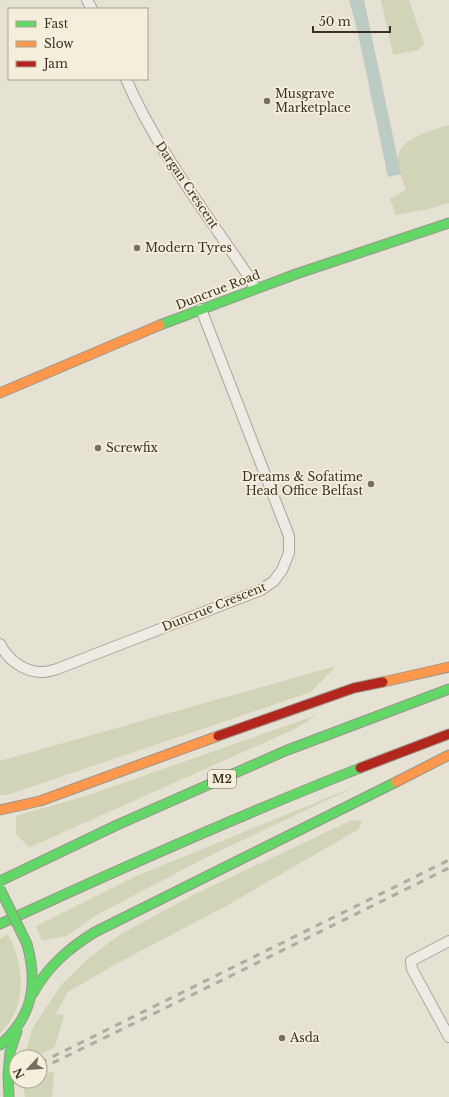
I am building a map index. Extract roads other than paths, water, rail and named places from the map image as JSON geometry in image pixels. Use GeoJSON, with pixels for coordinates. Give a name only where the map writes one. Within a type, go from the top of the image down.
{"type":"FeatureCollection","features":[{"type":"Feature","properties":{"kind":"main road","name":"Duncrue Road"},"geometry":{"type":"LineString","coordinates":[[0,392],[63,365],[255,288],[385,243],[449,223]]}},
{"type":"Feature","properties":{"kind":"main road"},"geometry":{"type":"LineString","coordinates":[[0,810],[40,801],[354,688],[449,667]]}},
{"type":"Feature","properties":{"kind":"main road","name":"M2"},"geometry":{"type":"LineString","coordinates":[[0,881],[117,825],[285,751],[449,688]]}},
{"type":"Feature","properties":{"kind":"main road"},"geometry":{"type":"LineString","coordinates":[[0,924],[128,865],[299,792],[449,734]]}},
{"type":"Feature","properties":{"kind":"main road"},"geometry":{"type":"LineString","coordinates":[[9,1097],[8,1076],[10,1052],[19,1024],[29,1005],[40,977],[73,945],[95,932],[449,755]]}},
{"type":"Feature","properties":{"kind":"main road"},"geometry":{"type":"LineString","coordinates":[[0,889],[27,944],[32,963],[33,993]]}},
{"type":"Feature","properties":{"kind":"main road"},"geometry":{"type":"LineString","coordinates":[[0,1045],[19,1024]]}},
{"type":"Feature","properties":{"kind":"street","name":"Dargan Crescent"},"geometry":{"type":"LineString","coordinates":[[126,80],[136,103],[161,147],[255,288]]}},
{"type":"Feature","properties":{"kind":"street","name":"Duncrue Crescent"},"geometry":{"type":"LineString","coordinates":[[0,644],[3,650],[14,662],[29,671],[45,672],[57,669],[261,590],[274,581],[282,570],[289,553],[289,536],[201,309]]}},
{"type":"Feature","properties":{"kind":"street"},"geometry":{"type":"LineString","coordinates":[[449,941],[411,961],[412,968],[449,1037]]}},
{"type":"Feature","properties":{"kind":"railway"},"geometry":{"type":"LineString","coordinates":[[48,1059],[449,860]]}},
{"type":"Feature","properties":{"kind":"railway"},"geometry":{"type":"LineString","coordinates":[[48,1065],[449,868]]}},
{"type":"Feature","properties":{"kind":"place","name":"Musgrave Marketplace"},"geometry":{"type":"Point","coordinates":[267,101]}},
{"type":"Feature","properties":{"kind":"place","name":"Modern Tyres"},"geometry":{"type":"Point","coordinates":[137,248]}},
{"type":"Feature","properties":{"kind":"place","name":"Screwfix"},"geometry":{"type":"Point","coordinates":[98,448]}},
{"type":"Feature","properties":{"kind":"place","name":"Dreams & Sofatime Head Office Belfast"},"geometry":{"type":"Point","coordinates":[371,484]}},
{"type":"Feature","properties":{"kind":"place","name":"Asda"},"geometry":{"type":"Point","coordinates":[282,1038]}}]}
